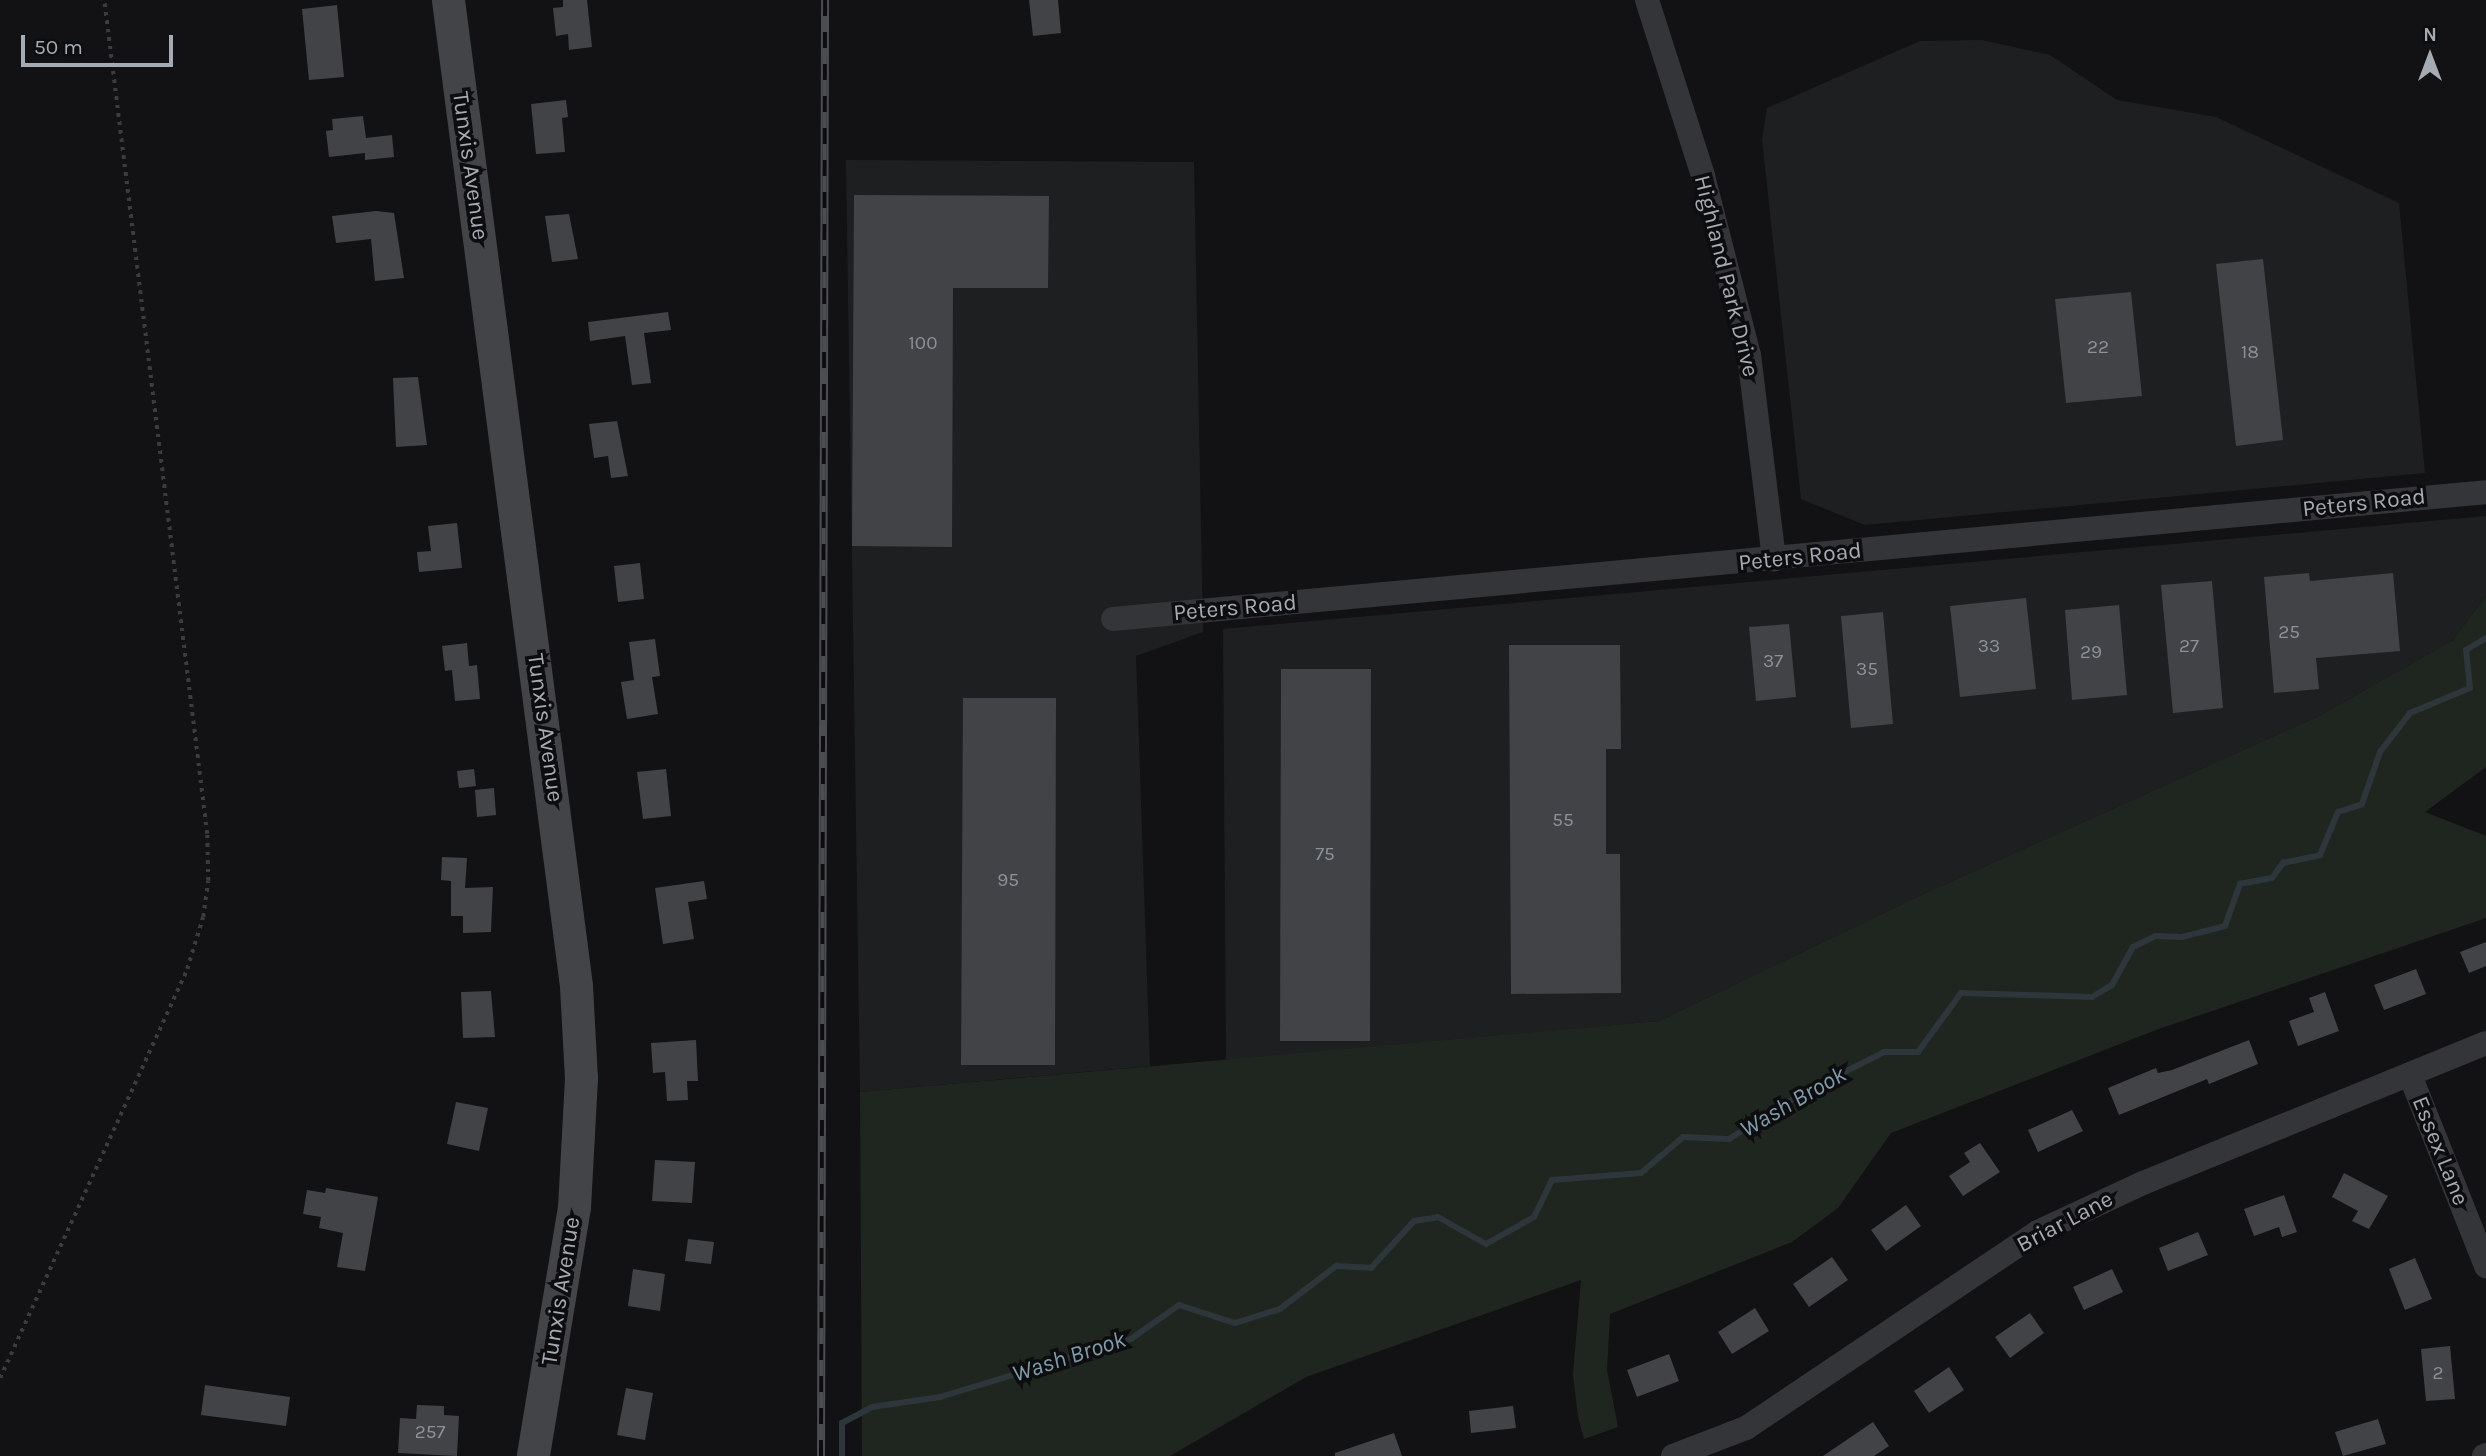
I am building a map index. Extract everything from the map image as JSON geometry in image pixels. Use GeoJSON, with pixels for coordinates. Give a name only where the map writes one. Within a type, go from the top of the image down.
{"type":"FeatureCollection","features":[{"type":"Feature","properties":{"kind":"main road","name":"Tunxis Avenue"},"geometry":{"type":"LineString","coordinates":[[448,0],[576,986],[581,1078],[574,1207],[533,1456]]}},
{"type":"Feature","properties":{"kind":"street","name":"Highland Park Drive"},"geometry":{"type":"LineString","coordinates":[[1647,0],[1703,176],[1749,355],[1774,559]]}},
{"type":"Feature","properties":{"kind":"street","name":"Peters Road"},"geometry":{"type":"LineString","coordinates":[[1113,619],[2486,492]]}},
{"type":"Feature","properties":{"kind":"street","name":"Briar Lane"},"geometry":{"type":"LineString","coordinates":[[1672,1456],[1746,1428],[2038,1231],[2143,1183],[2486,1043]]}},
{"type":"Feature","properties":{"kind":"street","name":"Essex Lane"},"geometry":{"type":"LineString","coordinates":[[2410,1075],[2486,1266]]}},
{"type":"Feature","properties":{"kind":"path"},"geometry":{"type":"LineString","coordinates":[[0,1378],[187,969],[203,917],[208,881],[206,820],[104,0]]}},
{"type":"Feature","properties":{"kind":"shaded area"},"geometry":{"type":"Polygon","coordinates":[[[1982,40],[2050,55],[2117,100],[2216,117],[2399,203],[2425,473],[1865,525],[1801,499],[1762,140],[1767,108],[1920,41],[1982,40]]]}},
{"type":"Feature","properties":{"kind":"shaded area"},"geometry":{"type":"Polygon","coordinates":[[[846,160],[1194,162],[1203,632],[1136,656],[1150,1066],[860,1092],[846,160]]]}},
{"type":"Feature","properties":{"kind":"shaded area"},"geometry":{"type":"Polygon","coordinates":[[[2486,516],[2486,596],[2453,640],[2321,715],[1917,897],[1659,1021],[1226,1060],[1223,629],[2486,516]]]}},
{"type":"Feature","properties":{"kind":"shaded area"},"geometry":{"type":"Polygon","coordinates":[[[2486,596],[2486,767],[2425,812],[2486,836],[2486,918],[2156,1030],[1891,1133],[1838,1208],[1792,1242],[1610,1314],[1607,1370],[1618,1427],[1584,1439],[1578,1417],[1573,1374],[1581,1280],[1306,1377],[1170,1456],[862,1456],[860,1092],[1659,1021],[1917,897],[2321,715],[2453,640],[2486,596]]]}},
{"type":"Feature","properties":{"kind":"building"},"geometry":{"type":"Polygon","coordinates":[[[563,0],[587,0],[592,47],[569,50],[568,34],[556,36],[553,8],[563,7],[563,0]]]}},
{"type":"Feature","properties":{"kind":"building"},"geometry":{"type":"Polygon","coordinates":[[[1029,0],[1058,0],[1061,33],[1033,36],[1029,0]]]}},
{"type":"Feature","properties":{"kind":"building"},"geometry":{"type":"Polygon","coordinates":[[[337,5],[344,77],[309,80],[302,9],[337,5]]]}},
{"type":"Feature","properties":{"kind":"building"},"geometry":{"type":"Polygon","coordinates":[[[566,100],[568,117],[562,118],[565,152],[536,154],[531,104],[566,100]]]}},
{"type":"Feature","properties":{"kind":"building"},"geometry":{"type":"Polygon","coordinates":[[[363,116],[366,138],[392,135],[394,157],[365,160],[365,153],[329,157],[326,131],[333,130],[332,119],[363,116]]]}},
{"type":"Feature","properties":{"kind":"building"},"geometry":{"type":"Polygon","coordinates":[[[854,195],[1049,196],[1048,288],[953,288],[952,547],[852,546],[854,195]]]}},
{"type":"Feature","properties":{"kind":"building"},"geometry":{"type":"Polygon","coordinates":[[[376,211],[394,213],[404,278],[375,281],[371,239],[336,243],[332,216],[376,211]]]}},
{"type":"Feature","properties":{"kind":"building"},"geometry":{"type":"Polygon","coordinates":[[[569,214],[578,259],[552,262],[545,216],[569,214]]]}},
{"type":"Feature","properties":{"kind":"building"},"geometry":{"type":"Polygon","coordinates":[[[2263,259],[2283,440],[2236,446],[2216,264],[2263,259]]]}},
{"type":"Feature","properties":{"kind":"building"},"geometry":{"type":"Polygon","coordinates":[[[2131,292],[2142,396],[2066,403],[2055,299],[2131,292]]]}},
{"type":"Feature","properties":{"kind":"building"},"geometry":{"type":"Polygon","coordinates":[[[668,312],[671,330],[644,333],[651,383],[632,385],[625,336],[590,341],[588,322],[668,312]]]}},
{"type":"Feature","properties":{"kind":"building"},"geometry":{"type":"Polygon","coordinates":[[[418,377],[427,445],[396,447],[393,378],[418,377]]]}},
{"type":"Feature","properties":{"kind":"building"},"geometry":{"type":"Polygon","coordinates":[[[617,421],[628,476],[611,478],[608,456],[594,458],[589,424],[617,421]]]}},
{"type":"Feature","properties":{"kind":"building"},"geometry":{"type":"Polygon","coordinates":[[[457,523],[462,568],[419,572],[417,552],[431,551],[428,526],[457,523]]]}},
{"type":"Feature","properties":{"kind":"building"},"geometry":{"type":"Polygon","coordinates":[[[640,563],[644,599],[618,602],[614,566],[640,563]]]}},
{"type":"Feature","properties":{"kind":"building"},"geometry":{"type":"Polygon","coordinates":[[[2309,573],[2310,581],[2393,573],[2400,651],[2316,658],[2319,689],[2274,693],[2264,577],[2309,573]]]}},
{"type":"Feature","properties":{"kind":"building"},"geometry":{"type":"Polygon","coordinates":[[[2212,581],[2223,708],[2173,713],[2161,585],[2212,581]]]}},
{"type":"Feature","properties":{"kind":"building"},"geometry":{"type":"Polygon","coordinates":[[[2026,598],[2036,689],[1960,697],[1950,606],[2026,598]]]}},
{"type":"Feature","properties":{"kind":"building"},"geometry":{"type":"Polygon","coordinates":[[[2119,605],[2127,695],[2072,700],[2065,610],[2119,605]]]}},
{"type":"Feature","properties":{"kind":"building"},"geometry":{"type":"Polygon","coordinates":[[[1883,612],[1893,724],[1851,728],[1841,616],[1883,612]]]}},
{"type":"Feature","properties":{"kind":"building"},"geometry":{"type":"Polygon","coordinates":[[[1789,624],[1796,697],[1756,701],[1749,627],[1789,624]]]}},
{"type":"Feature","properties":{"kind":"building"},"geometry":{"type":"Polygon","coordinates":[[[655,639],[660,676],[652,677],[658,714],[627,719],[621,682],[634,680],[629,642],[655,639]]]}},
{"type":"Feature","properties":{"kind":"building"},"geometry":{"type":"Polygon","coordinates":[[[467,643],[469,666],[477,665],[480,699],[455,701],[452,670],[445,671],[442,646],[467,643]]]}},
{"type":"Feature","properties":{"kind":"building"},"geometry":{"type":"Polygon","coordinates":[[[1509,645],[1620,645],[1621,749],[1606,749],[1606,854],[1620,854],[1621,993],[1511,994],[1509,645]]]}},
{"type":"Feature","properties":{"kind":"building"},"geometry":{"type":"Polygon","coordinates":[[[1281,669],[1371,669],[1370,1041],[1280,1041],[1281,669]]]}},
{"type":"Feature","properties":{"kind":"building"},"geometry":{"type":"Polygon","coordinates":[[[963,698],[1056,698],[1055,1065],[961,1065],[963,698]]]}},
{"type":"Feature","properties":{"kind":"building"},"geometry":{"type":"Polygon","coordinates":[[[474,769],[476,786],[459,788],[457,771],[474,769]]]}},
{"type":"Feature","properties":{"kind":"building"},"geometry":{"type":"Polygon","coordinates":[[[666,769],[671,816],[643,819],[637,772],[666,769]]]}},
{"type":"Feature","properties":{"kind":"building"},"geometry":{"type":"Polygon","coordinates":[[[494,788],[496,815],[477,817],[475,790],[494,788]]]}},
{"type":"Feature","properties":{"kind":"building"},"geometry":{"type":"Polygon","coordinates":[[[442,857],[467,858],[465,888],[493,887],[491,932],[463,933],[463,916],[451,916],[451,881],[441,880],[442,857]]]}},
{"type":"Feature","properties":{"kind":"building"},"geometry":{"type":"Polygon","coordinates":[[[704,881],[707,899],[688,902],[694,939],[663,944],[655,888],[704,881]]]}},
{"type":"Feature","properties":{"kind":"building"},"geometry":{"type":"Polygon","coordinates":[[[2486,942],[2486,966],[2469,973],[2460,952],[2486,942]]]}},
{"type":"Feature","properties":{"kind":"building"},"geometry":{"type":"Polygon","coordinates":[[[2416,969],[2426,994],[2384,1010],[2374,985],[2416,969]]]}},
{"type":"Feature","properties":{"kind":"building"},"geometry":{"type":"Polygon","coordinates":[[[491,991],[495,1037],[463,1038],[461,992],[491,991]]]}},
{"type":"Feature","properties":{"kind":"building"},"geometry":{"type":"Polygon","coordinates":[[[2325,992],[2339,1031],[2298,1046],[2289,1021],[2314,1012],[2309,998],[2325,992]]]}},
{"type":"Feature","properties":{"kind":"building"},"geometry":{"type":"Polygon","coordinates":[[[696,1040],[698,1081],[687,1081],[688,1100],[667,1101],[665,1072],[653,1073],[651,1043],[696,1040]]]}},
{"type":"Feature","properties":{"kind":"building"},"geometry":{"type":"Polygon","coordinates":[[[2249,1040],[2258,1064],[2209,1084],[2207,1079],[2119,1115],[2108,1088],[2156,1068],[2158,1073],[2172,1070],[2249,1040]]]}},
{"type":"Feature","properties":{"kind":"building"},"geometry":{"type":"Polygon","coordinates":[[[456,1102],[488,1108],[479,1151],[447,1144],[456,1102]]]}},
{"type":"Feature","properties":{"kind":"building"},"geometry":{"type":"Polygon","coordinates":[[[2072,1110],[2083,1131],[2038,1152],[2028,1130],[2072,1110]]]}},
{"type":"Feature","properties":{"kind":"building"},"geometry":{"type":"Polygon","coordinates":[[[1980,1143],[2000,1172],[1963,1196],[1949,1176],[1970,1162],[1964,1153],[1980,1143]]]}},
{"type":"Feature","properties":{"kind":"building"},"geometry":{"type":"Polygon","coordinates":[[[655,1160],[695,1162],[692,1203],[652,1201],[655,1160]]]}},
{"type":"Feature","properties":{"kind":"building"},"geometry":{"type":"Polygon","coordinates":[[[2344,1173],[2388,1196],[2369,1229],[2352,1221],[2358,1211],[2332,1197],[2344,1173]]]}},
{"type":"Feature","properties":{"kind":"building"},"geometry":{"type":"Polygon","coordinates":[[[326,1188],[378,1197],[365,1271],[337,1267],[343,1233],[319,1228],[321,1217],[303,1214],[307,1190],[325,1193],[326,1188]]]}},
{"type":"Feature","properties":{"kind":"building"},"geometry":{"type":"Polygon","coordinates":[[[2284,1195],[2297,1232],[2282,1237],[2279,1227],[2254,1236],[2244,1209],[2284,1195]]]}},
{"type":"Feature","properties":{"kind":"building"},"geometry":{"type":"Polygon","coordinates":[[[1906,1205],[1921,1226],[1886,1251],[1871,1230],[1906,1205]]]}},
{"type":"Feature","properties":{"kind":"building"},"geometry":{"type":"Polygon","coordinates":[[[2198,1232],[2208,1255],[2168,1271],[2159,1248],[2198,1232]]]}},
{"type":"Feature","properties":{"kind":"building"},"geometry":{"type":"Polygon","coordinates":[[[688,1239],[714,1242],[711,1264],[685,1261],[688,1239]]]}},
{"type":"Feature","properties":{"kind":"building"},"geometry":{"type":"Polygon","coordinates":[[[1832,1257],[1848,1280],[1809,1307],[1793,1284],[1832,1257]]]}},
{"type":"Feature","properties":{"kind":"building"},"geometry":{"type":"Polygon","coordinates":[[[2415,1258],[2432,1299],[2405,1310],[2389,1269],[2415,1258]]]}},
{"type":"Feature","properties":{"kind":"building"},"geometry":{"type":"Polygon","coordinates":[[[633,1269],[665,1274],[660,1311],[628,1306],[633,1269]]]}},
{"type":"Feature","properties":{"kind":"building"},"geometry":{"type":"Polygon","coordinates":[[[2112,1269],[2123,1292],[2084,1310],[2073,1287],[2112,1269]]]}},
{"type":"Feature","properties":{"kind":"building"},"geometry":{"type":"Polygon","coordinates":[[[1755,1308],[1769,1331],[1732,1354],[1718,1332],[1755,1308]]]}},
{"type":"Feature","properties":{"kind":"building"},"geometry":{"type":"Polygon","coordinates":[[[2030,1313],[2044,1333],[2010,1358],[1995,1337],[2030,1313]]]}},
{"type":"Feature","properties":{"kind":"building"},"geometry":{"type":"Polygon","coordinates":[[[2450,1346],[2455,1399],[2426,1401],[2421,1349],[2450,1346]]]}},
{"type":"Feature","properties":{"kind":"building"},"geometry":{"type":"Polygon","coordinates":[[[1669,1354],[1679,1381],[1637,1397],[1627,1370],[1669,1354]]]}},
{"type":"Feature","properties":{"kind":"building"},"geometry":{"type":"Polygon","coordinates":[[[1949,1367],[1964,1390],[1929,1413],[1914,1391],[1949,1367]]]}},
{"type":"Feature","properties":{"kind":"building"},"geometry":{"type":"Polygon","coordinates":[[[205,1385],[290,1397],[286,1426],[201,1415],[205,1385]]]}},
{"type":"Feature","properties":{"kind":"building"},"geometry":{"type":"Polygon","coordinates":[[[626,1388],[653,1393],[645,1440],[617,1435],[626,1388]]]}},
{"type":"Feature","properties":{"kind":"building"},"geometry":{"type":"Polygon","coordinates":[[[417,1405],[444,1406],[444,1415],[459,1416],[457,1456],[398,1453],[400,1418],[416,1419],[417,1405]]]}},
{"type":"Feature","properties":{"kind":"building"},"geometry":{"type":"Polygon","coordinates":[[[1513,1406],[1516,1428],[1471,1433],[1469,1411],[1513,1406]]]}},
{"type":"Feature","properties":{"kind":"building"},"geometry":{"type":"Polygon","coordinates":[[[2378,1419],[2386,1444],[2343,1456],[2335,1432],[2378,1419]]]}},
{"type":"Feature","properties":{"kind":"building"},"geometry":{"type":"Polygon","coordinates":[[[1873,1422],[1889,1446],[1874,1456],[1823,1456],[1873,1422]]]}},
{"type":"Feature","properties":{"kind":"building"},"geometry":{"type":"Polygon","coordinates":[[[1394,1433],[1402,1456],[1335,1456],[1335,1453],[1394,1433]]]}},
{"type":"Feature","properties":{"kind":"waterway","name":"Wash Brook"},"geometry":{"type":"LineString","coordinates":[[842,1456],[842,1423],[872,1407],[940,1397],[1131,1339],[1179,1305],[1235,1323],[1280,1309],[1336,1266],[1371,1268],[1414,1221],[1438,1217],[1486,1244],[1534,1217],[1552,1180],[1641,1173],[1683,1137],[1729,1139],[1801,1094],[1884,1052],[1918,1052],[1961,993],[2092,997],[2112,985],[2133,947],[2156,936],[2182,937],[2225,926],[2240,884],[2272,878],[2283,863],[2320,855],[2338,812],[2362,804],[2380,752],[2410,713],[2470,688],[2466,650],[2486,638]]}},
{"type":"Feature","properties":{"kind":"railway"},"geometry":{"type":"LineString","coordinates":[[821,1456],[825,0]]}}]}
